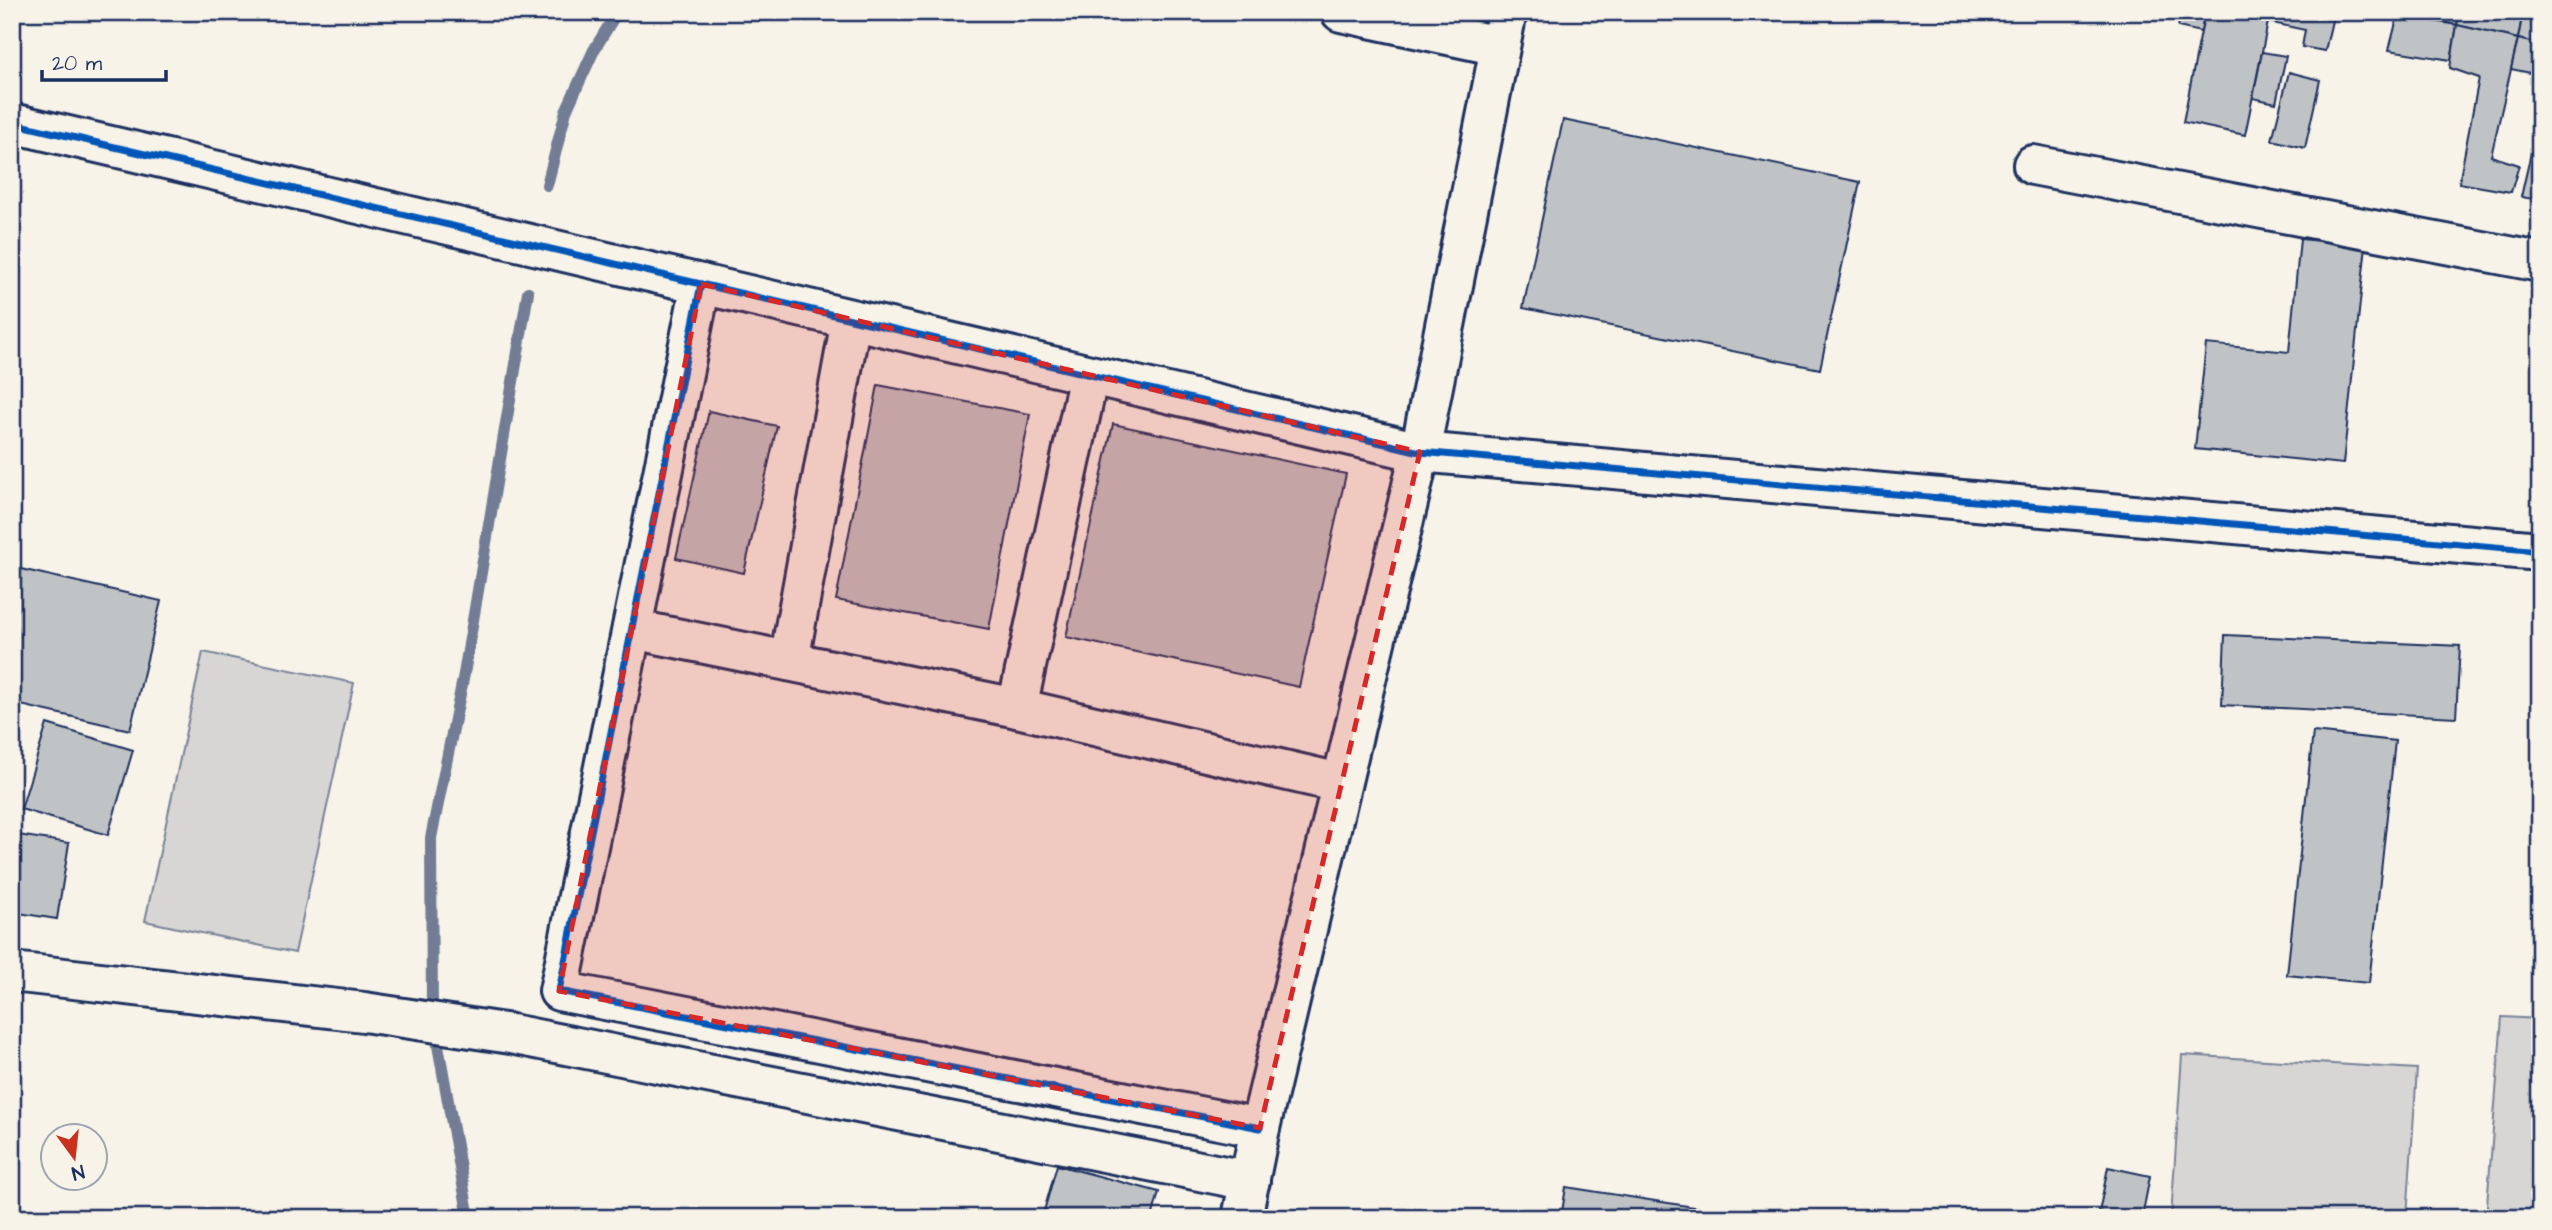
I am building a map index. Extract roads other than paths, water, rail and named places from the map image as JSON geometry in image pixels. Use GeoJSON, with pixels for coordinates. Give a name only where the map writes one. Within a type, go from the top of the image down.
{"type":"FeatureCollection","features":[{"type":"Feature","properties":{"kind":"street"},"geometry":{"type":"LineString","coordinates":[[1242,1218],[1260,1128],[1340,783],[1420,452],[1503,29],[1341,12]]}},
{"type":"Feature","properties":{"kind":"street"},"geometry":{"type":"LineString","coordinates":[[12,124],[1420,452],[2540,551]]}},
{"type":"Feature","properties":{"kind":"street"},"geometry":{"type":"LineString","coordinates":[[2034,165],[2540,262]]}},
{"type":"Feature","properties":{"kind":"street"},"geometry":{"type":"LineString","coordinates":[[701,284],[559,991],[1260,1128]]}},
{"type":"Feature","properties":{"kind":"street"},"geometry":{"type":"LineString","coordinates":[[789,662],[850,320]]}},
{"type":"Feature","properties":{"kind":"street"},"geometry":{"type":"LineString","coordinates":[[1017,708],[1089,375]]}},
{"type":"Feature","properties":{"kind":"street"},"geometry":{"type":"LineString","coordinates":[[632,629],[1017,708],[1340,783]]}},
{"type":"Feature","properties":{"kind":"street"},"geometry":{"type":"LineString","coordinates":[[12,972],[364,1012],[511,1034],[1250,1181]]}},
{"type":"Feature","properties":{"kind":"waterway"},"geometry":{"type":"LineString","coordinates":[[547,185],[566,111],[594,50],[617,12]]}},
{"type":"Feature","properties":{"kind":"waterway"},"geometry":{"type":"LineString","coordinates":[[469,1218],[432,1012],[431,838],[464,674],[528,292]]}}]}
